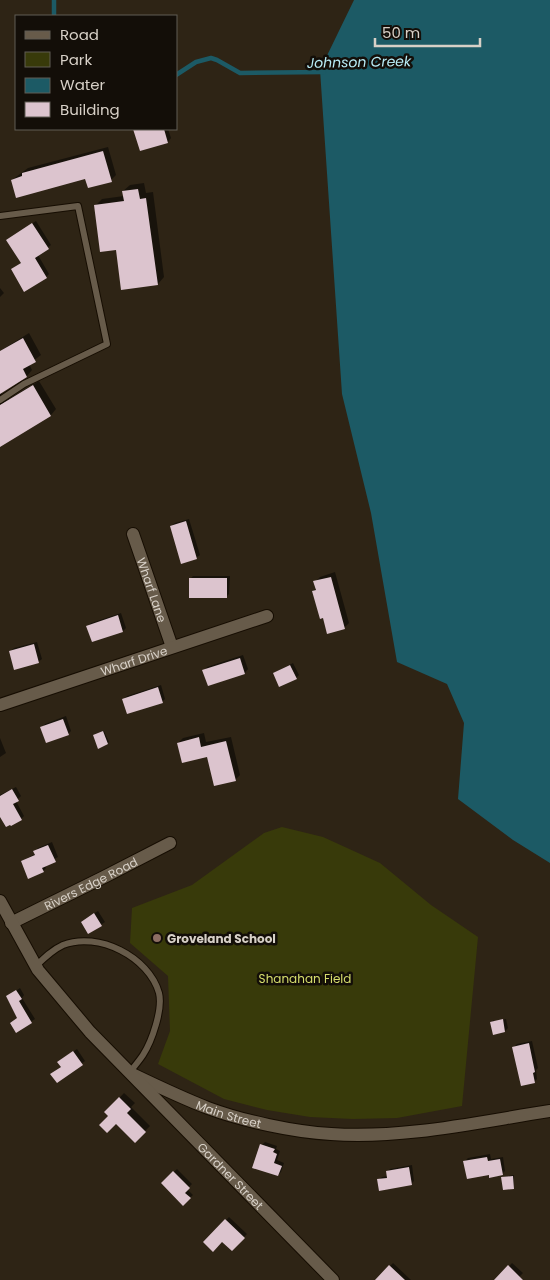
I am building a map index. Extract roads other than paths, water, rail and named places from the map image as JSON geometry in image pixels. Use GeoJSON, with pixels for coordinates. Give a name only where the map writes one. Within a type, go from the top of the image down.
{"type":"FeatureCollection","features":[{"type":"Feature","properties":{"kind":"street","name":"Wharf Lane"},"geometry":{"type":"LineString","coordinates":[[133,534],[172,647]]}},
{"type":"Feature","properties":{"kind":"street","name":"Wharf Drive"},"geometry":{"type":"LineString","coordinates":[[0,705],[267,616]]}},
{"type":"Feature","properties":{"kind":"street","name":"Rivers Edge Road"},"geometry":{"type":"LineString","coordinates":[[11,923],[170,843]]}},
{"type":"Feature","properties":{"kind":"street","name":"Main Street"},"geometry":{"type":"LineString","coordinates":[[0,901],[36,966],[57,995],[129,1073],[210,1108],[265,1123],[330,1134],[410,1132],[550,1111]]}},
{"type":"Feature","properties":{"kind":"street","name":"Gardner Street"},"geometry":{"type":"LineString","coordinates":[[129,1073],[333,1280]]}},
{"type":"Feature","properties":{"kind":"lane"},"geometry":{"type":"LineString","coordinates":[[0,216],[78,206],[107,344],[24,384],[0,400]]}},
{"type":"Feature","properties":{"kind":"lane"},"geometry":{"type":"LineString","coordinates":[[36,966],[50,952],[64,945],[85,942],[107,944],[123,951],[138,962],[152,979],[159,994],[159,1017],[144,1054],[129,1073]]}},
{"type":"Feature","properties":{"kind":"water"},"geometry":{"type":"Polygon","coordinates":[[[354,0],[550,0],[550,863],[513,840],[458,799],[464,723],[447,684],[397,662],[371,513],[342,394],[320,70],[354,0]]]}},
{"type":"Feature","properties":{"kind":"waterway","name":"Johnson Creek"},"geometry":{"type":"LineString","coordinates":[[54,0],[54,15]]}},
{"type":"Feature","properties":{"kind":"waterway","name":"Johnson Creek"},"geometry":{"type":"LineString","coordinates":[[178,74],[196,62],[211,58],[240,73],[324,72]]}},
{"type":"Feature","properties":{"kind":"place","name":"Groveland School"},"geometry":{"type":"Point","coordinates":[157,938]}},
{"type":"Feature","properties":{"kind":"park label","name":"Shanahan Field"},"geometry":{"type":"Point","coordinates":[305,978]}}]}
